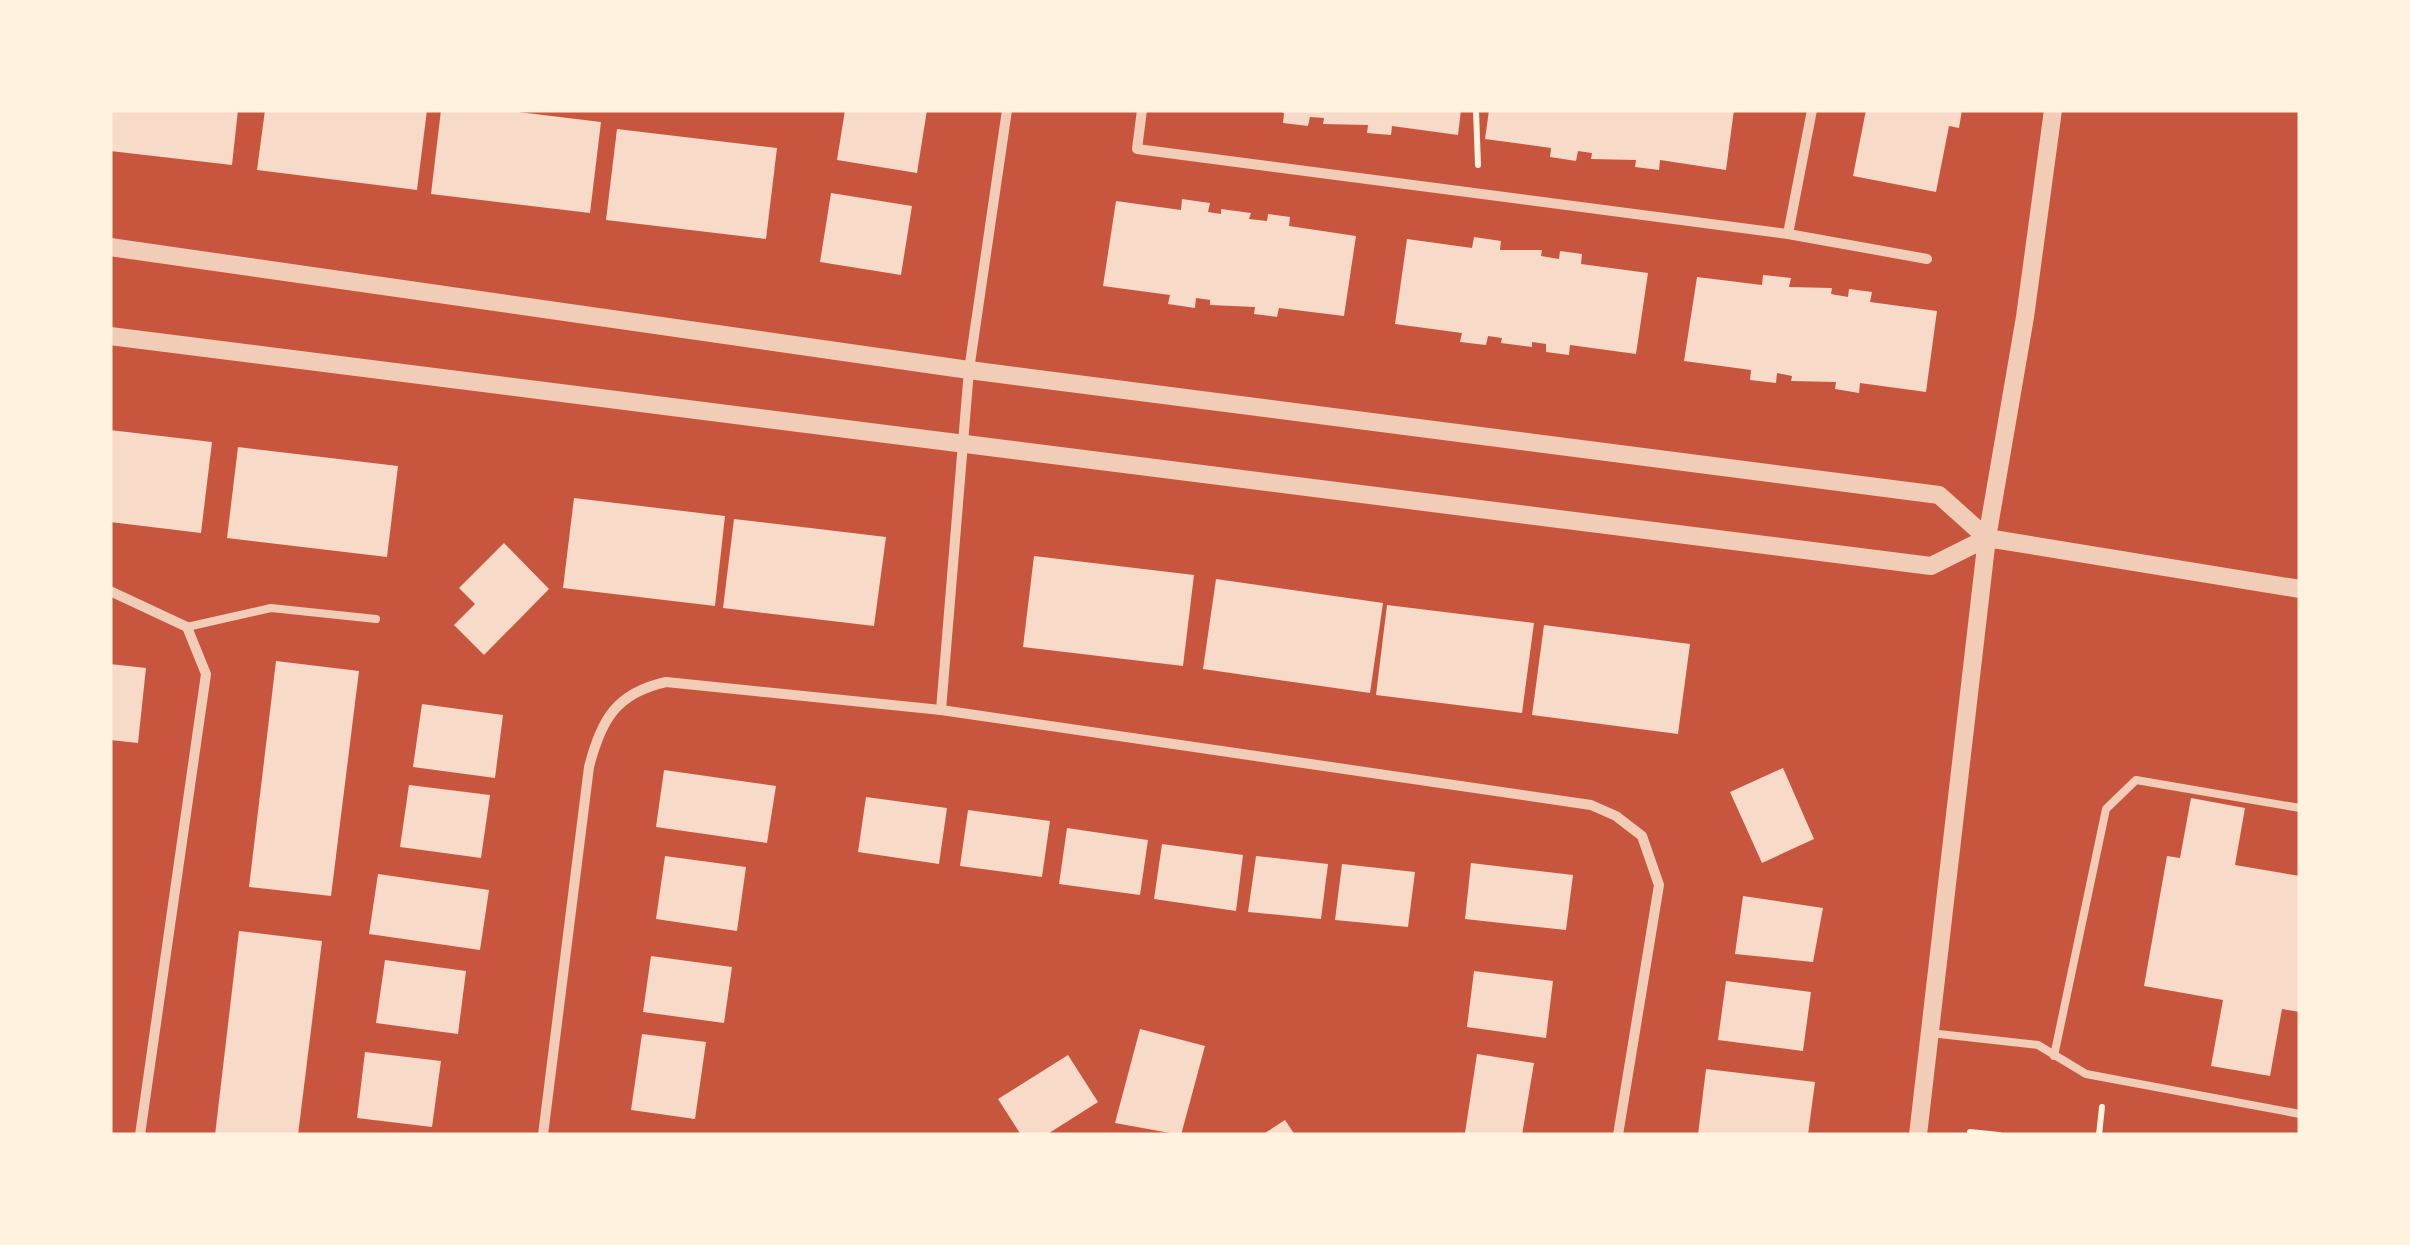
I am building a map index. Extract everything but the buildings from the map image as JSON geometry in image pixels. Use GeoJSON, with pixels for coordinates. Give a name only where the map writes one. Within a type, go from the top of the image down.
{"type":"FeatureCollection","features":[{"type":"Feature","properties":{"kind":"street"},"geometry":{"type":"LineString","coordinates":[[941,710],[970,370],[1007,110]]}},
{"type":"Feature","properties":{"kind":"street"},"geometry":{"type":"LineString","coordinates":[[1142,110],[1137,149],[1788,234],[1928,259]]}},
{"type":"Feature","properties":{"kind":"street"},"geometry":{"type":"LineString","coordinates":[[1788,234],[1812,110]]}},
{"type":"Feature","properties":{"kind":"street"},"geometry":{"type":"LineString","coordinates":[[1918,1135],[1987,538],[2025,317],[2053,110]]}},
{"type":"Feature","properties":{"kind":"street"},"geometry":{"type":"LineString","coordinates":[[110,247],[970,370],[1939,496],[1987,538],[2300,589]]}},
{"type":"Feature","properties":{"kind":"street"},"geometry":{"type":"LineString","coordinates":[[110,336],[1931,566],[1987,538]]}},
{"type":"Feature","properties":{"kind":"street"},"geometry":{"type":"LineString","coordinates":[[110,591],[186,627],[206,674],[140,1135]]}},
{"type":"Feature","properties":{"kind":"street"},"geometry":{"type":"LineString","coordinates":[[544,1135],[589,768],[599,728],[616,704],[638,688],[666,682],[941,710],[1591,805],[1616,816],[1642,836],[1659,885],[1618,1135]]}},
{"type":"Feature","properties":{"kind":"lane"},"geometry":{"type":"LineString","coordinates":[[186,627],[271,608],[376,619]]}},
{"type":"Feature","properties":{"kind":"lane"},"geometry":{"type":"LineString","coordinates":[[2054,1056],[2106,809],[2136,780],[2300,808]]}},
{"type":"Feature","properties":{"kind":"lane"},"geometry":{"type":"LineString","coordinates":[[1930,1032],[2038,1045],[2086,1074],[2300,1114]]}},
{"type":"Feature","properties":{"kind":"path"},"geometry":{"type":"LineString","coordinates":[[1476,110],[1478,166]]}},
{"type":"Feature","properties":{"kind":"path"},"geometry":{"type":"LineString","coordinates":[[2099,1135],[2102,1107]]}},
{"type":"Feature","properties":{"kind":"path"},"geometry":{"type":"LineString","coordinates":[[1970,1132],[2000,1135]]}}]}
